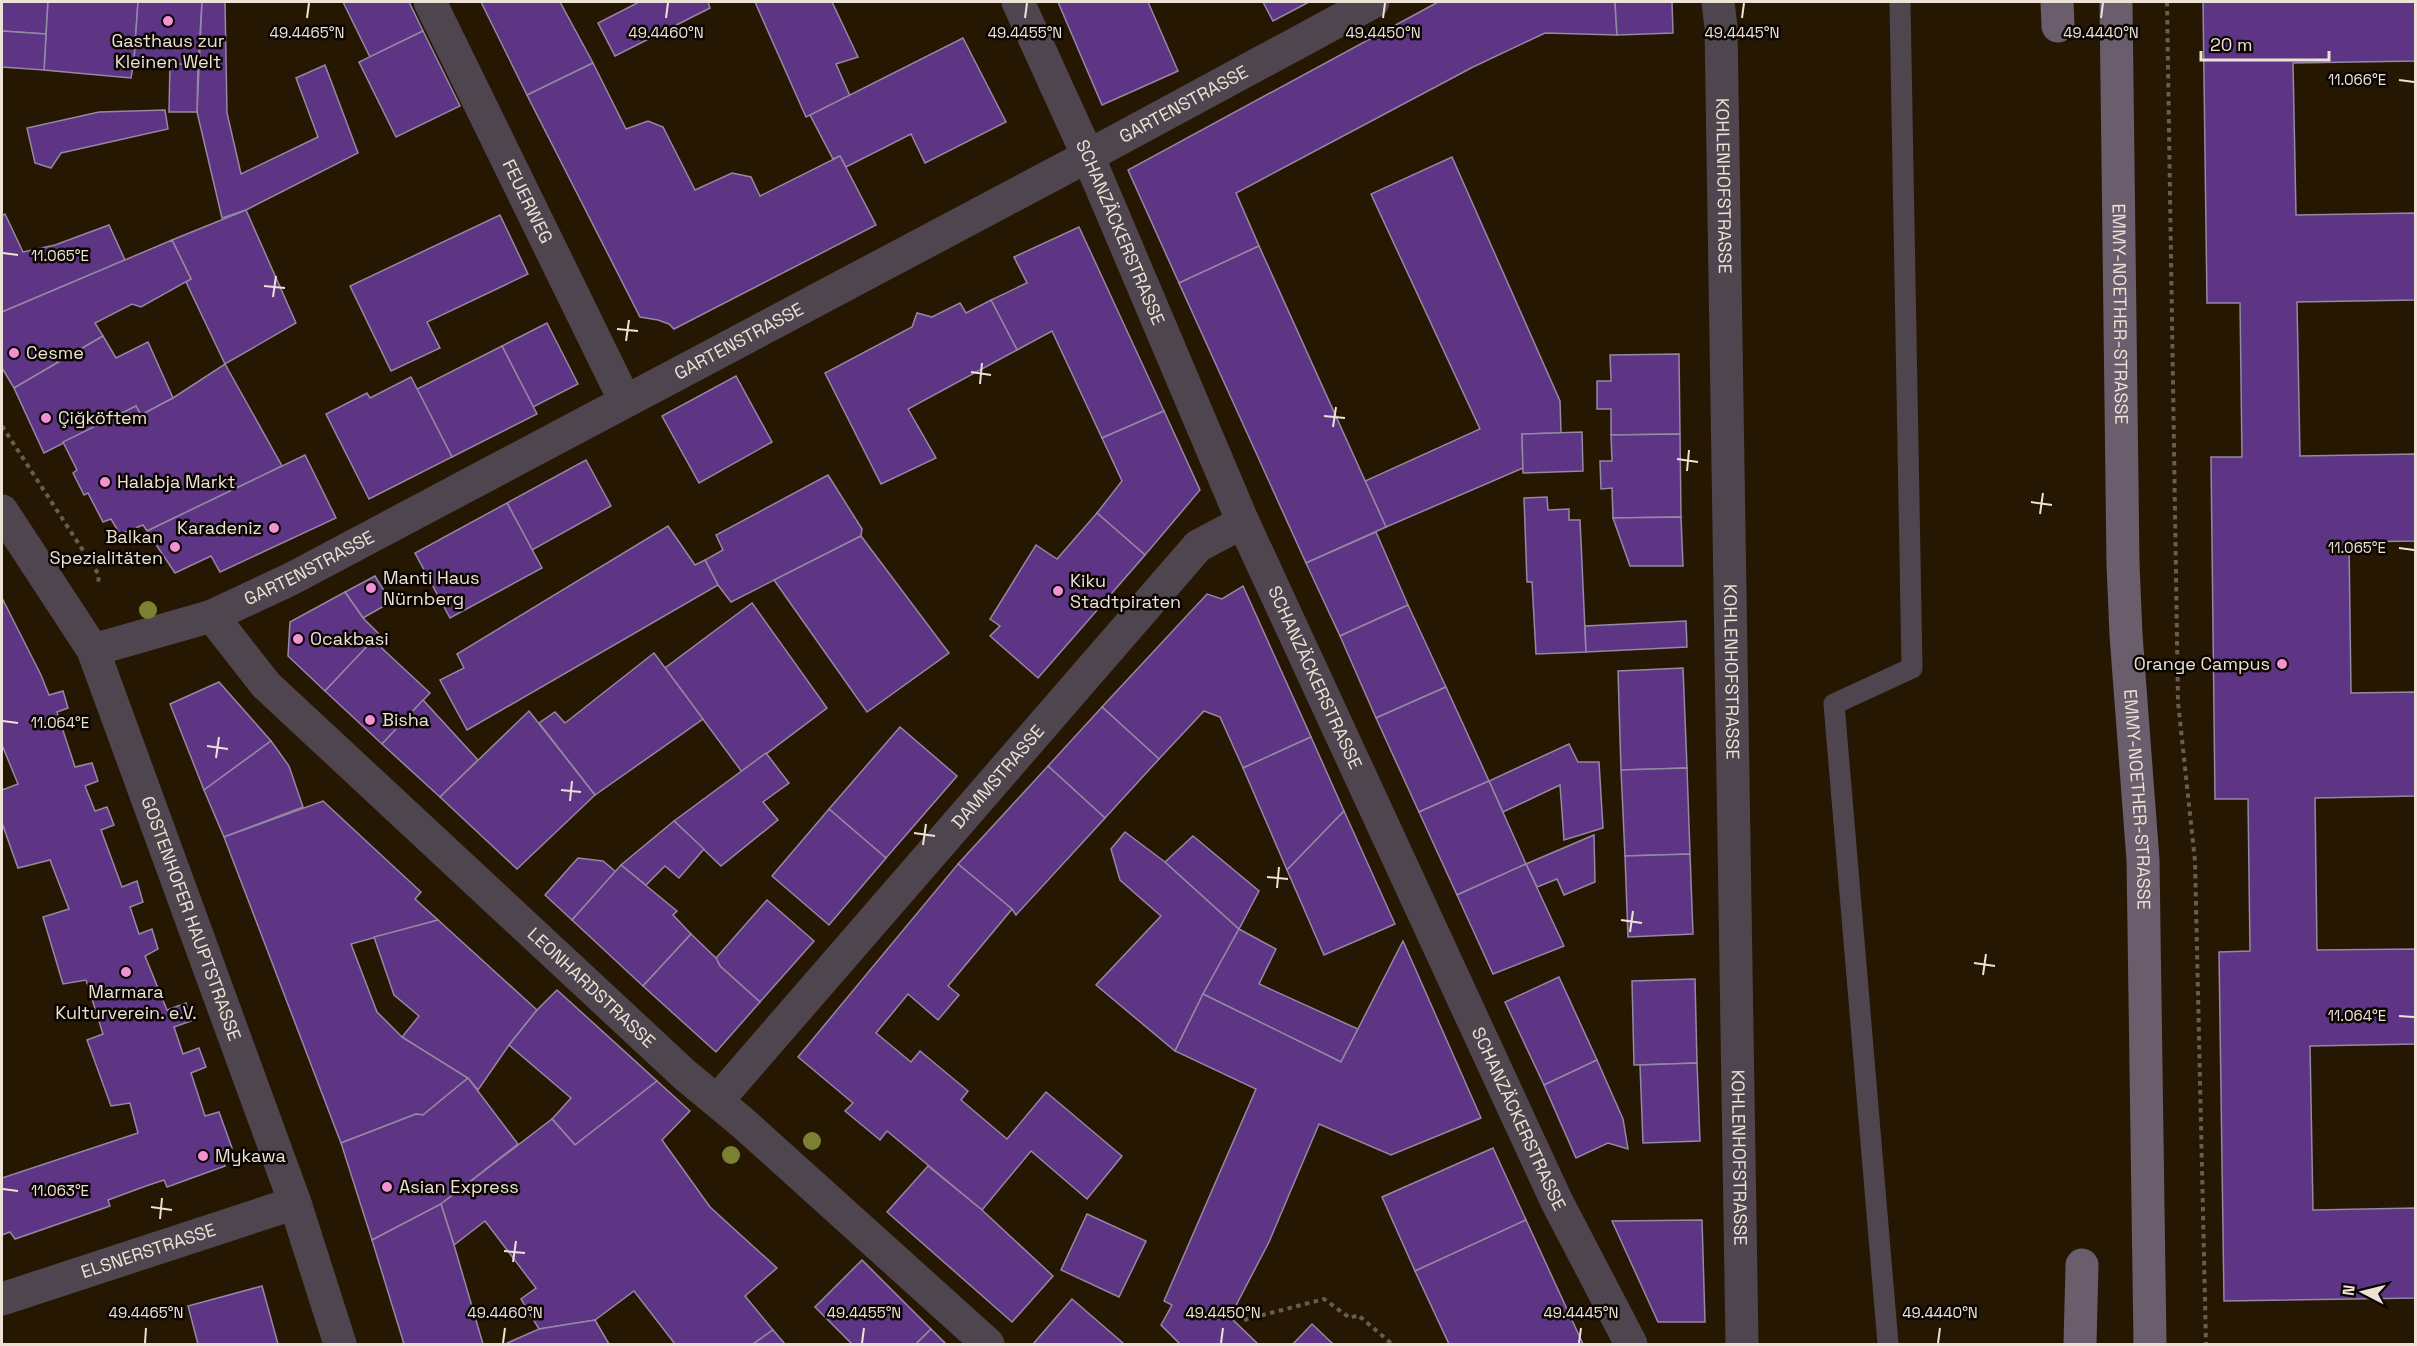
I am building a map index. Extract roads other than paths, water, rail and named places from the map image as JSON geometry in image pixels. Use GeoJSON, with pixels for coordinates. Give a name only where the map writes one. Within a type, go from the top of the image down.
{"type":"FeatureCollection","features":[{"type":"Feature","properties":{"kind":"main road","name":"EMMY-NOETHER-STRASSE"},"geometry":{"type":"LineString","coordinates":[[2116,2],[2124,564],[2126,635],[2143,860],[2150,1344]]}},
{"type":"Feature","properties":{"kind":"main road"},"geometry":{"type":"LineString","coordinates":[[2080,1344],[2082,1265]]}},
{"type":"Feature","properties":{"kind":"street","name":"FEUERWEG"},"geometry":{"type":"LineString","coordinates":[[430,2],[625,401]]}},
{"type":"Feature","properties":{"kind":"street","name":"SCHANZÄCKERSTRASSE"},"geometry":{"type":"LineString","coordinates":[[1018,2],[1088,156],[1243,522],[1557,1202],[1630,1344]]}},
{"type":"Feature","properties":{"kind":"street","name":"GARTENSTRASSE"},"geometry":{"type":"LineString","coordinates":[[93,650],[212,616],[291,579],[1373,2]]}},
{"type":"Feature","properties":{"kind":"street","name":"KOHLENHOFSTRASSE"},"geometry":{"type":"LineString","coordinates":[[1718,2],[1721,27],[1742,1344]]}},
{"type":"Feature","properties":{"kind":"street","name":"GOSTENHOFER HAUPTSTRASSE"},"geometry":{"type":"LineString","coordinates":[[2,511],[93,650],[295,1203],[340,1344]]}},
{"type":"Feature","properties":{"kind":"street","name":"DAMMSTRASSE"},"geometry":{"type":"LineString","coordinates":[[717,1101],[1198,546],[1243,522]]}},
{"type":"Feature","properties":{"kind":"street","name":"LEONHARDSTRASSE"},"geometry":{"type":"LineString","coordinates":[[212,616],[266,685],[686,1075],[988,1344]]}},
{"type":"Feature","properties":{"kind":"street","name":"ELSNERSTRASSE"},"geometry":{"type":"LineString","coordinates":[[2,1299],[295,1203]]}},
{"type":"Feature","properties":{"kind":"lane"},"geometry":{"type":"LineString","coordinates":[[1887,1344],[1834,704],[1912,668],[1900,2]]}},
{"type":"Feature","properties":{"kind":"place","name":"Gasthaus zur Kleinen Welt"},"geometry":{"type":"Point","coordinates":[168,21]}},
{"type":"Feature","properties":{"kind":"place","name":"Cesme"},"geometry":{"type":"Point","coordinates":[14,353]}},
{"type":"Feature","properties":{"kind":"place","name":"Çiğköftem"},"geometry":{"type":"Point","coordinates":[46,418]}},
{"type":"Feature","properties":{"kind":"place","name":"Halabja Markt"},"geometry":{"type":"Point","coordinates":[105,482]}},
{"type":"Feature","properties":{"kind":"place","name":"Karadeniz"},"geometry":{"type":"Point","coordinates":[274,528]}},
{"type":"Feature","properties":{"kind":"place","name":"Balkan Spezialitäten"},"geometry":{"type":"Point","coordinates":[175,547]}},
{"type":"Feature","properties":{"kind":"place","name":"Manti Haus Nürnberg"},"geometry":{"type":"Point","coordinates":[371,588]}},
{"type":"Feature","properties":{"kind":"place","name":"Kiku Stadtpiraten"},"geometry":{"type":"Point","coordinates":[1058,591]}},
{"type":"Feature","properties":{"kind":"place","name":"Ocakbasi"},"geometry":{"type":"Point","coordinates":[298,639]}},
{"type":"Feature","properties":{"kind":"place","name":"Orange Campus"},"geometry":{"type":"Point","coordinates":[2282,664]}},
{"type":"Feature","properties":{"kind":"place","name":"Bisha"},"geometry":{"type":"Point","coordinates":[370,720]}},
{"type":"Feature","properties":{"kind":"place","name":"Marmara Kulturverein. e.V."},"geometry":{"type":"Point","coordinates":[126,972]}},
{"type":"Feature","properties":{"kind":"place","name":"Mykawa"},"geometry":{"type":"Point","coordinates":[203,1156]}},
{"type":"Feature","properties":{"kind":"place","name":"Asian Express"},"geometry":{"type":"Point","coordinates":[387,1187]}}]}
